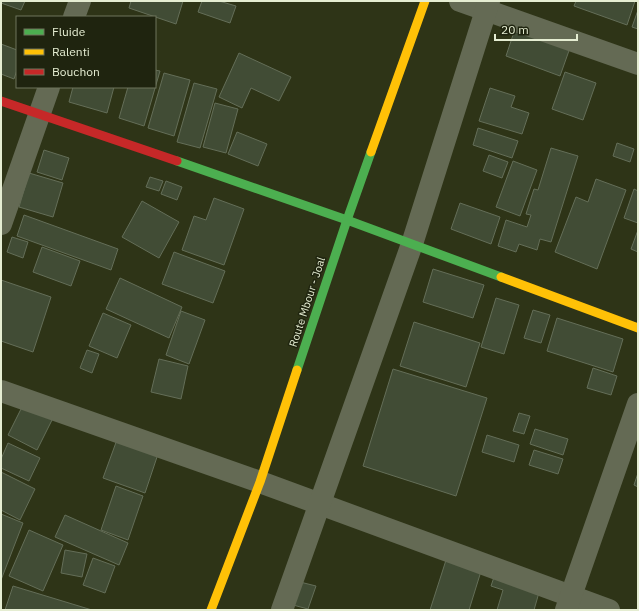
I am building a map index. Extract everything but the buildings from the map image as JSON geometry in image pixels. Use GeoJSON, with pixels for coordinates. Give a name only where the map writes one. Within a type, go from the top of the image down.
{"type":"FeatureCollection","features":[{"type":"Feature","properties":{"kind":"street"},"geometry":{"type":"LineString","coordinates":[[74,16],[80,1]]}},
{"type":"Feature","properties":{"kind":"street","name":"Route Mbour - Joal"},"geometry":{"type":"LineString","coordinates":[[211,610],[260,482],[347,220],[425,1]]}},
{"type":"Feature","properties":{"kind":"street"},"geometry":{"type":"LineString","coordinates":[[460,1],[487,6],[638,64]]}},
{"type":"Feature","properties":{"kind":"street"},"geometry":{"type":"LineString","coordinates":[[282,610],[412,244],[487,6]]}},
{"type":"Feature","properties":{"kind":"street"},"geometry":{"type":"LineString","coordinates":[[1,224],[49,88]]}},
{"type":"Feature","properties":{"kind":"street"},"geometry":{"type":"LineString","coordinates":[[1,101],[347,220],[638,328]]}},
{"type":"Feature","properties":{"kind":"street"},"geometry":{"type":"LineString","coordinates":[[1,391],[320,504],[568,603],[608,610]]}},
{"type":"Feature","properties":{"kind":"street"},"geometry":{"type":"LineString","coordinates":[[568,603],[638,404]]}},
{"type":"Feature","properties":{"kind":"traffic: fast"},"geometry":{"type":"LineString","coordinates":[[297,370],[371,152]]}},
{"type":"Feature","properties":{"kind":"traffic: fast"},"geometry":{"type":"LineString","coordinates":[[177,161],[347,220],[501,277]]}},
{"type":"Feature","properties":{"kind":"traffic: slow"},"geometry":{"type":"LineString","coordinates":[[371,152],[425,1]]}},
{"type":"Feature","properties":{"kind":"traffic: slow"},"geometry":{"type":"LineString","coordinates":[[501,277],[638,328]]}},
{"type":"Feature","properties":{"kind":"traffic: slow"},"geometry":{"type":"LineString","coordinates":[[211,610],[260,482],[297,370]]}},
{"type":"Feature","properties":{"kind":"traffic: jam"},"geometry":{"type":"LineString","coordinates":[[1,101],[177,161]]}}]}
